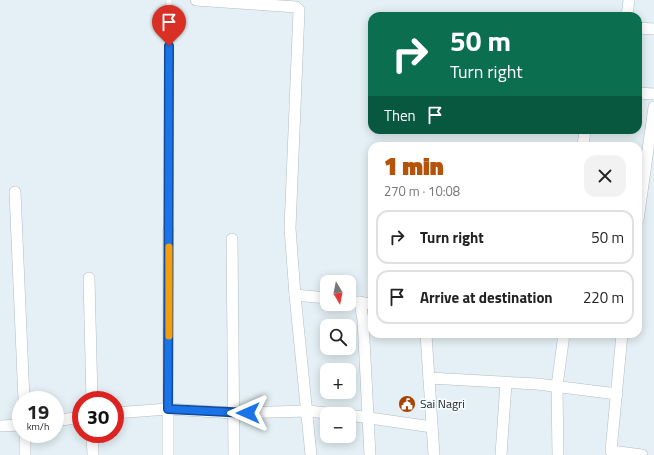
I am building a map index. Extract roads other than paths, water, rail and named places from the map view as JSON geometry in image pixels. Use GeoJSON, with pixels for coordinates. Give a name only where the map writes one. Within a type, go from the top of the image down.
{"type":"FeatureCollection","features":[{"type":"Feature","properties":{"kind":"street"},"geometry":{"type":"LineString","coordinates":[[196,0],[296,8],[299,10],[290,228],[311,455]]}},
{"type":"Feature","properties":{"kind":"street"},"geometry":{"type":"LineString","coordinates":[[628,12],[629,0]]}},
{"type":"Feature","properties":{"kind":"street"},"geometry":{"type":"LineString","coordinates":[[642,28],[654,29]]}},
{"type":"Feature","properties":{"kind":"street"},"geometry":{"type":"LineString","coordinates":[[642,93],[654,94]]}},
{"type":"Feature","properties":{"kind":"street"},"geometry":{"type":"LineString","coordinates":[[642,192],[654,107]]}},
{"type":"Feature","properties":{"kind":"street"},"geometry":{"type":"LineString","coordinates":[[15,192],[24,391]]}},
{"type":"Feature","properties":{"kind":"street"},"geometry":{"type":"LineString","coordinates":[[168,232],[168,455]]}},
{"type":"Feature","properties":{"kind":"street"},"geometry":{"type":"LineString","coordinates":[[232,239],[234,455]]}},
{"type":"Feature","properties":{"kind":"street"},"geometry":{"type":"LineString","coordinates":[[89,278],[92,391]]}},
{"type":"Feature","properties":{"kind":"street"},"geometry":{"type":"LineString","coordinates":[[295,294],[320,297]]}},
{"type":"Feature","properties":{"kind":"street"},"geometry":{"type":"LineString","coordinates":[[356,301],[368,303]]}},
{"type":"Feature","properties":{"kind":"street"},"geometry":{"type":"LineString","coordinates":[[355,311],[368,418],[370,455]]}},
{"type":"Feature","properties":{"kind":"street"},"geometry":{"type":"LineString","coordinates":[[426,338],[434,455]]}},
{"type":"Feature","properties":{"kind":"street"},"geometry":{"type":"LineString","coordinates":[[558,455],[557,386],[563,338]]}},
{"type":"Feature","properties":{"kind":"street"},"geometry":{"type":"LineString","coordinates":[[622,338],[617,394],[609,453],[642,455]]}},
{"type":"Feature","properties":{"kind":"street"},"geometry":{"type":"LineString","coordinates":[[429,378],[557,386],[617,394]]}},
{"type":"Feature","properties":{"kind":"street"},"geometry":{"type":"LineString","coordinates":[[501,455],[506,383]]}},
{"type":"Feature","properties":{"kind":"street"},"geometry":{"type":"LineString","coordinates":[[124,412],[168,409],[233,413],[308,411],[320,412]]}},
{"type":"Feature","properties":{"kind":"street"},"geometry":{"type":"LineString","coordinates":[[356,417],[432,427]]}},
{"type":"Feature","properties":{"kind":"street"},"geometry":{"type":"LineString","coordinates":[[0,426],[12,425]]}},
{"type":"Feature","properties":{"kind":"street"},"geometry":{"type":"LineString","coordinates":[[25,443],[25,455]]}},
{"type":"Feature","properties":{"kind":"street"},"geometry":{"type":"LineString","coordinates":[[92,443],[92,455]]}},
{"type":"Feature","properties":{"kind":"lane"},"geometry":{"type":"LineString","coordinates":[[168,232],[169,0]]}},
{"type":"Feature","properties":{"kind":"place","name":"Sai Nagri"},"geometry":{"type":"Point","coordinates":[407,404]}}]}
